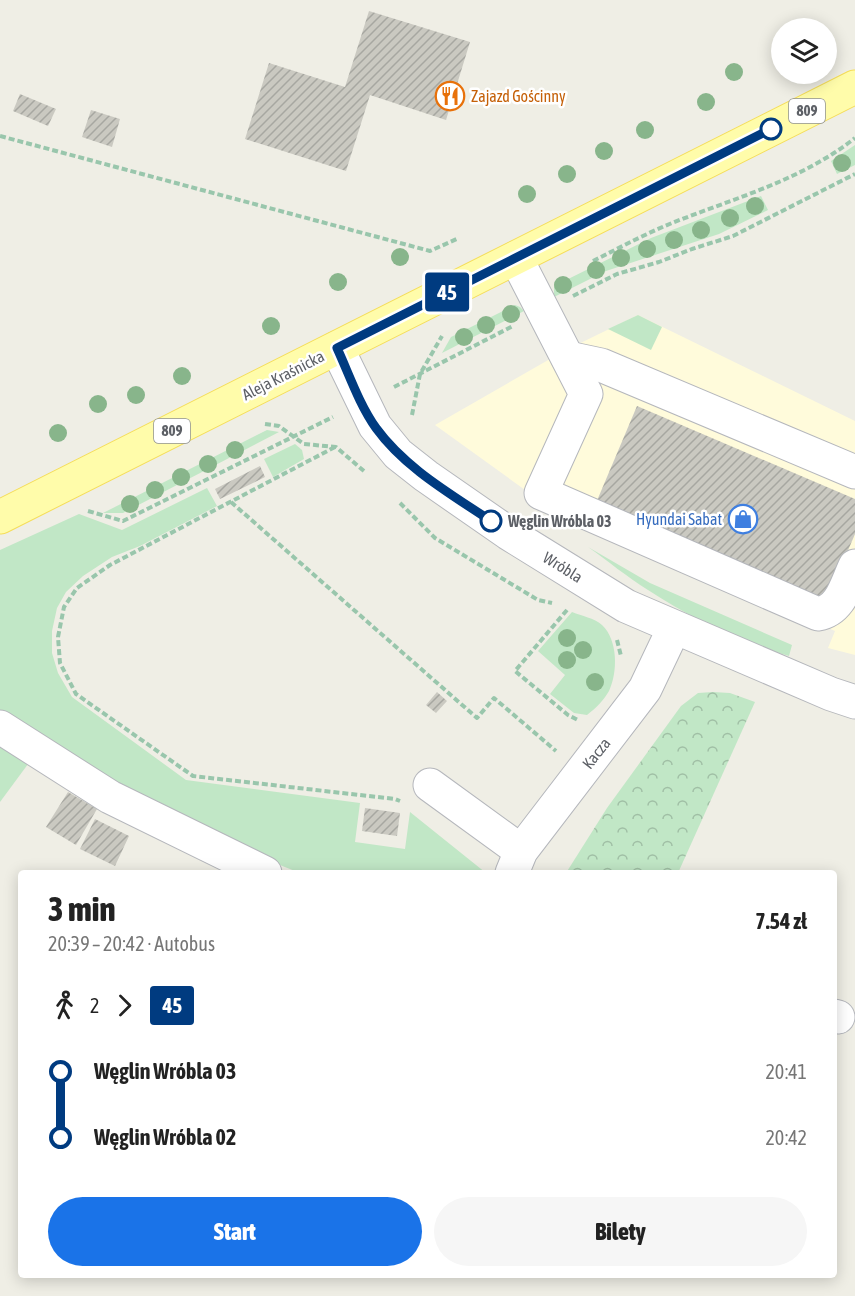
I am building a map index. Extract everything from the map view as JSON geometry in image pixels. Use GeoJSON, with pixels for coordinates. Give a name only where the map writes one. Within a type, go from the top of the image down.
{"type":"FeatureCollection","features":[{"type":"Feature","properties":{"kind":"main road","name":"Aleja Kraśnicka"},"geometry":{"type":"LineString","coordinates":[[0,517],[855,87]]}},
{"type":"Feature","properties":{"kind":"street"},"geometry":{"type":"LineString","coordinates":[[516,258],[586,394],[541,493],[818,614],[828,612],[839,602],[855,566]]}},
{"type":"Feature","properties":{"kind":"street","name":"Wróbla"},"geometry":{"type":"LineString","coordinates":[[337,348],[375,426],[398,454],[508,533],[616,600],[674,628],[855,702]]}},
{"type":"Feature","properties":{"kind":"street"},"geometry":{"type":"LineString","coordinates":[[568,358],[601,365],[855,472]]}},
{"type":"Feature","properties":{"kind":"street","name":"Kacza"},"geometry":{"type":"LineString","coordinates":[[517,862],[645,689],[674,628]]}},
{"type":"Feature","properties":{"kind":"street"},"geometry":{"type":"LineString","coordinates":[[0,727],[110,797],[259,870]]}},
{"type":"Feature","properties":{"kind":"street"},"geometry":{"type":"LineString","coordinates":[[430,785],[517,862]]}},
{"type":"Feature","properties":{"kind":"path"},"geometry":{"type":"LineString","coordinates":[[0,136],[430,251],[459,238]]}},
{"type":"Feature","properties":{"kind":"path"},"geometry":{"type":"LineString","coordinates":[[586,264],[671,224],[756,193],[834,155],[855,138]]}},
{"type":"Feature","properties":{"kind":"path"},"geometry":{"type":"LineString","coordinates":[[49,493],[90,512],[123,521],[617,274],[733,236],[855,174]]}},
{"type":"Feature","properties":{"kind":"path"},"geometry":{"type":"LineString","coordinates":[[440,338],[450,332]]}},
{"type":"Feature","properties":{"kind":"path"},"geometry":{"type":"LineString","coordinates":[[255,429],[265,424],[279,426],[304,444],[336,447],[366,473]]}},
{"type":"Feature","properties":{"kind":"path"},"geometry":{"type":"LineString","coordinates":[[336,447],[110,565],[77,588],[64,607],[58,637],[60,663],[76,694],[193,776],[395,799],[402,803]]}},
{"type":"Feature","properties":{"kind":"path"},"geometry":{"type":"LineString","coordinates":[[393,496],[435,538],[538,600],[569,608],[515,671],[568,716],[576,720],[588,720]]}},
{"type":"Feature","properties":{"kind":"path"},"geometry":{"type":"LineString","coordinates":[[231,501],[477,718],[494,698],[561,755]]}},
{"type":"Feature","properties":{"kind":"path"},"geometry":{"type":"LineString","coordinates":[[90,512],[100,507]]}},
{"type":"Feature","properties":{"kind":"path"},"geometry":{"type":"LineString","coordinates":[[614,632],[622,663]]}},
{"type":"Feature","properties":{"kind":"shaded area"},"geometry":{"type":"Polygon","coordinates":[[[638,315],[855,421],[855,655],[828,648],[835,631],[539,500],[435,425],[564,351],[638,315]]]}},
{"type":"Feature","properties":{"kind":"green space"},"geometry":{"type":"Polygon","coordinates":[[[855,145],[855,165],[837,174],[831,161],[855,145]]]}},
{"type":"Feature","properties":{"kind":"green space"},"geometry":{"type":"Polygon","coordinates":[[[761,196],[768,210],[719,234],[606,271],[554,297],[554,286],[651,238],[761,196]]]}},
{"type":"Feature","properties":{"kind":"green space"},"geometry":{"type":"Polygon","coordinates":[[[515,305],[524,311],[442,353],[451,337],[515,305]]]}},
{"type":"Feature","properties":{"kind":"green space"},"geometry":{"type":"Polygon","coordinates":[[[638,315],[662,327],[651,350],[608,329],[638,315]]]}},
{"type":"Feature","properties":{"kind":"green space"},"geometry":{"type":"Polygon","coordinates":[[[267,430],[279,432],[123,513],[103,513],[267,430]]]}},
{"type":"Feature","properties":{"kind":"green space"},"geometry":{"type":"Polygon","coordinates":[[[295,444],[302,450],[304,459],[273,477],[264,459],[295,444]]]}},
{"type":"Feature","properties":{"kind":"green space"},"geometry":{"type":"Polygon","coordinates":[[[207,488],[217,506],[140,546],[112,557],[83,576],[66,592],[57,608],[52,631],[52,653],[58,673],[72,697],[186,780],[360,803],[355,842],[405,849],[410,812],[482,870],[292,870],[209,837],[0,713],[0,550],[79,514],[122,530],[207,488]]]}},
{"type":"Feature","properties":{"kind":"green space"},"geometry":{"type":"Polygon","coordinates":[[[588,547],[650,583],[792,645],[789,656],[734,637],[698,619],[640,585],[588,547]]]}},
{"type":"Feature","properties":{"kind":"green space"},"geometry":{"type":"Polygon","coordinates":[[[572,612],[602,625],[614,647],[614,675],[609,691],[587,715],[574,713],[550,694],[565,675],[538,651],[572,612]]]}},
{"type":"Feature","properties":{"kind":"green space"},"geometry":{"type":"Polygon","coordinates":[[[698,693],[730,693],[755,702],[679,870],[568,870],[607,808],[681,706],[698,693]]]}},
{"type":"Feature","properties":{"kind":"green space"},"geometry":{"type":"Polygon","coordinates":[[[0,741],[31,760],[0,802],[0,741]]]}},
{"type":"Feature","properties":{"kind":"building"},"geometry":{"type":"Polygon","coordinates":[[[369,11],[470,42],[446,120],[370,95],[346,171],[245,139],[269,63],[345,87],[369,11]]]}},
{"type":"Feature","properties":{"kind":"building"},"geometry":{"type":"Polygon","coordinates":[[[20,94],[56,109],[48,126],[13,111],[20,94]]]}},
{"type":"Feature","properties":{"kind":"building"},"geometry":{"type":"Polygon","coordinates":[[[91,110],[120,119],[112,147],[82,137],[91,110]]]}},
{"type":"Feature","properties":{"kind":"building","name":"Hyundai Sabat"},"geometry":{"type":"Polygon","coordinates":[[[637,406],[855,499],[855,534],[826,602],[596,503],[637,406]]]}},
{"type":"Feature","properties":{"kind":"building"},"geometry":{"type":"Polygon","coordinates":[[[260,466],[265,477],[220,499],[215,489],[260,466]]]}},
{"type":"Feature","properties":{"kind":"building"},"geometry":{"type":"Polygon","coordinates":[[[437,692],[447,701],[436,713],[426,705],[437,692]]]}},
{"type":"Feature","properties":{"kind":"building"},"geometry":{"type":"Polygon","coordinates":[[[68,792],[97,809],[76,845],[46,827],[68,792]]]}},
{"type":"Feature","properties":{"kind":"building"},"geometry":{"type":"Polygon","coordinates":[[[365,808],[400,813],[397,836],[362,831],[365,808]]]}},
{"type":"Feature","properties":{"kind":"building"},"geometry":{"type":"Polygon","coordinates":[[[95,819],[129,836],[115,866],[80,849],[95,819]]]}},
{"type":"Feature","properties":{"kind":"bus line","name":"45"},"geometry":{"type":"LineString","coordinates":[[491,521],[398,454],[375,426],[337,348],[771,129]]}},
{"type":"Feature","properties":{"kind":"place","name":"Zajazd Gościnny"},"geometry":{"type":"Point","coordinates":[450,96]}},
{"type":"Feature","properties":{"kind":"place","name":"Hyundai Sabat"},"geometry":{"type":"Point","coordinates":[743,519]}},
{"type":"Feature","properties":{"kind":"place","name":"Węglin Wróbla 03"},"geometry":{"type":"Point","coordinates":[491,521]}}]}
